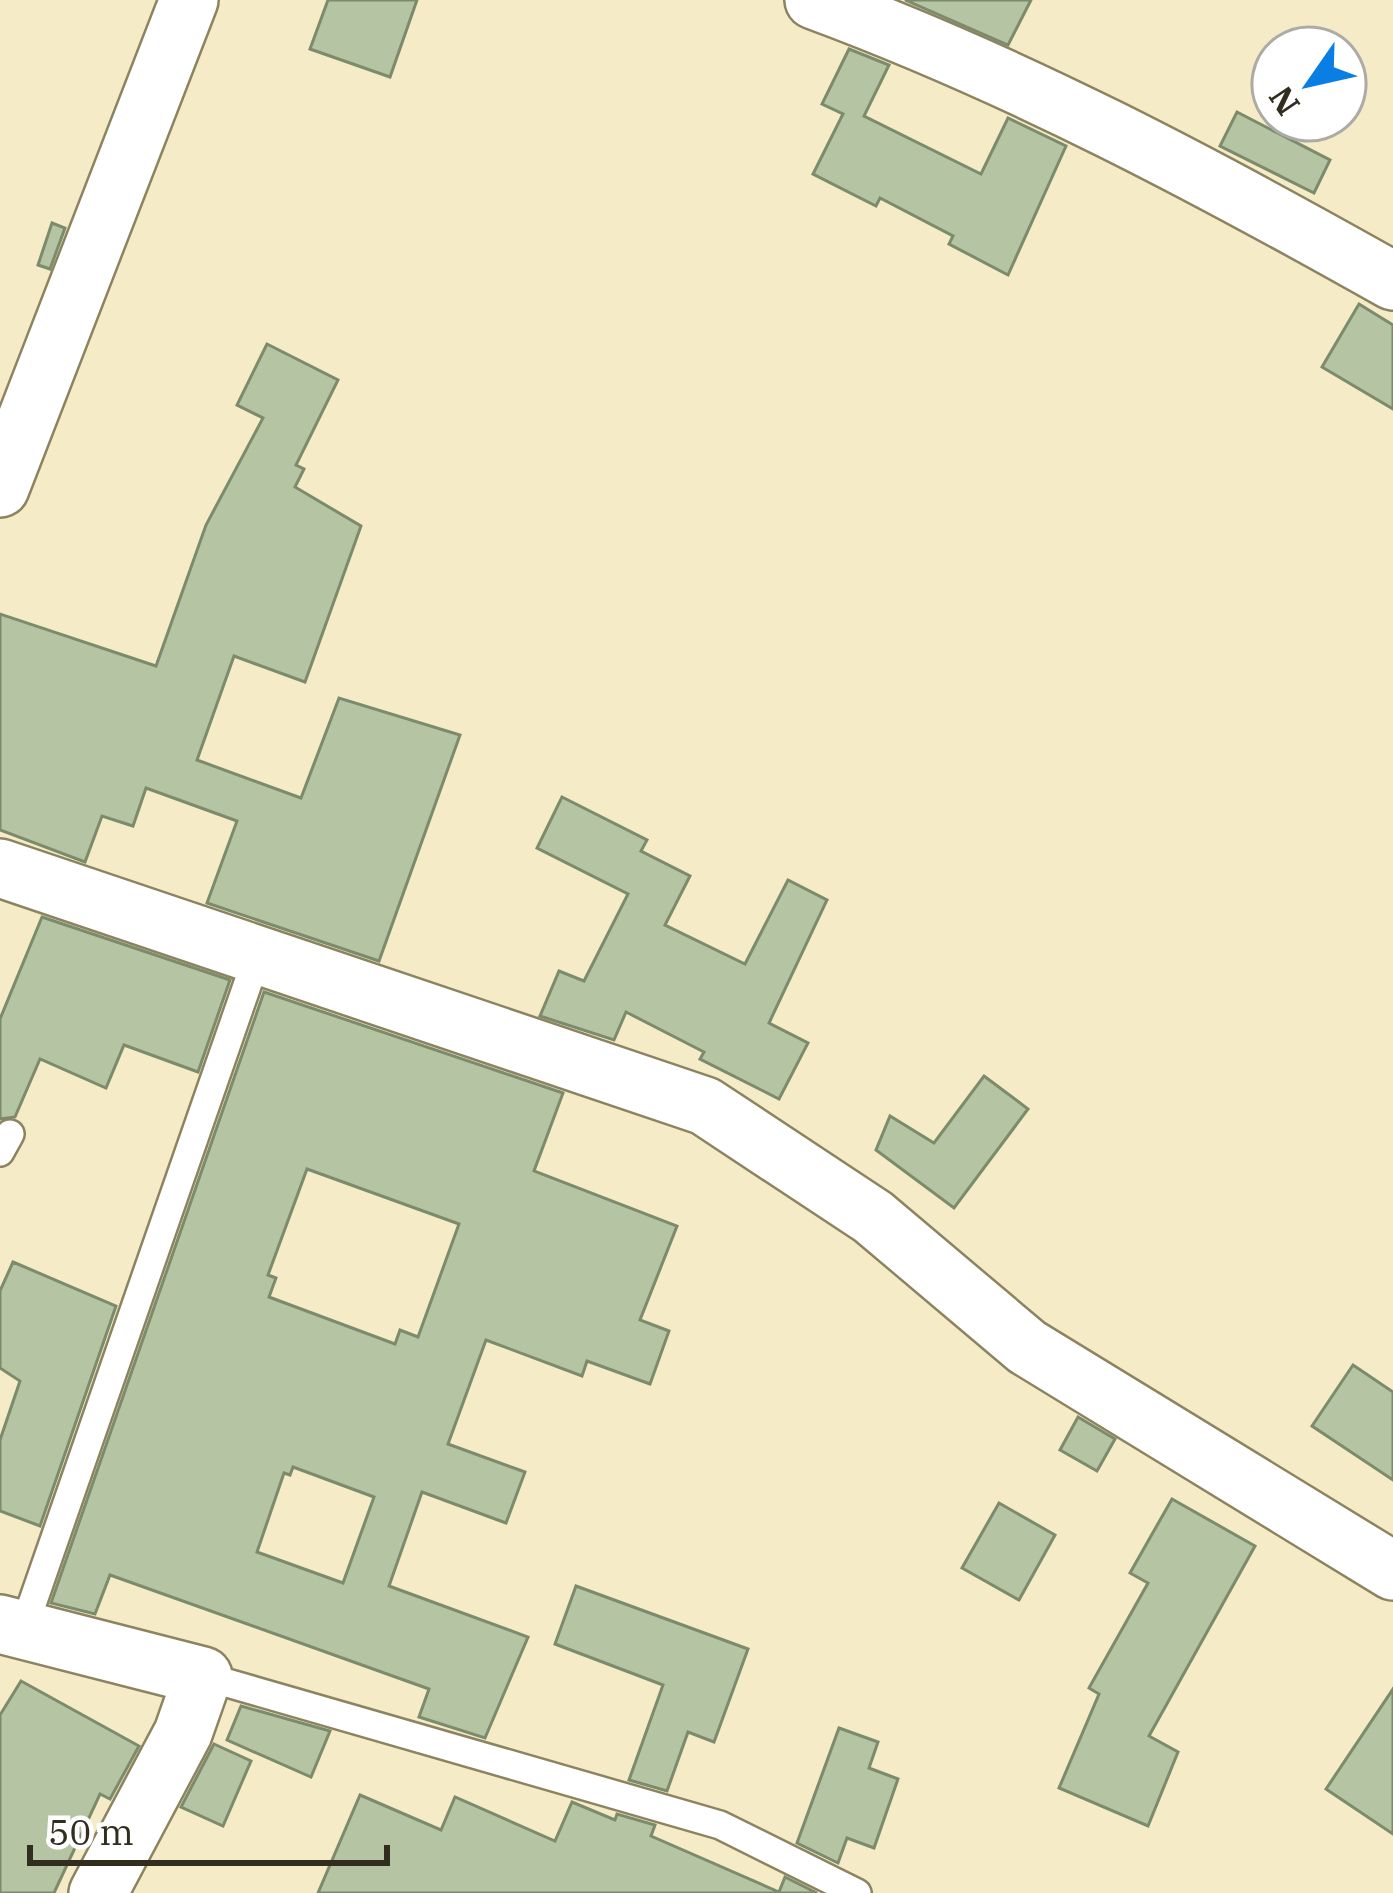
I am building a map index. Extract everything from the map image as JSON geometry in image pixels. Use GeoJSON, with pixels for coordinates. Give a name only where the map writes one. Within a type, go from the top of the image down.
{"type":"FeatureCollection","features":[{"type":"Feature","properties":{"kind":"street"},"geometry":{"type":"LineString","coordinates":[[0,488],[189,0]]}},
{"type":"Feature","properties":{"kind":"street"},"geometry":{"type":"LineString","coordinates":[[814,0],[930,43],[1180,160],[1393,280]]}},
{"type":"Feature","properties":{"kind":"street"},"geometry":{"type":"LineString","coordinates":[[0,868],[705,1106],[873,1217],[1027,1346],[1393,1571]]}},
{"type":"Feature","properties":{"kind":"street"},"geometry":{"type":"LineString","coordinates":[[12,1626],[202,1676],[184,1733],[98,1893]]}},
{"type":"Feature","properties":{"kind":"lane"},"geometry":{"type":"LineString","coordinates":[[12,1626],[257,957]]}},
{"type":"Feature","properties":{"kind":"lane"},"geometry":{"type":"LineString","coordinates":[[202,1676],[720,1825],[857,1893]]}},
{"type":"Feature","properties":{"kind":"building"},"geometry":{"type":"Polygon","coordinates":[[[328,0],[417,0],[390,77],[310,49],[328,0]]]}},
{"type":"Feature","properties":{"kind":"building"},"geometry":{"type":"Polygon","coordinates":[[[905,0],[1031,0],[1008,45],[905,0]]]}},
{"type":"Feature","properties":{"kind":"building"},"geometry":{"type":"Polygon","coordinates":[[[849,49],[889,65],[864,116],[981,174],[1008,118],[1066,146],[1008,275],[949,244],[953,236],[880,198],[876,206],[813,174],[843,114],[822,104],[849,49]]]}},
{"type":"Feature","properties":{"kind":"building"},"geometry":{"type":"Polygon","coordinates":[[[1237,112],[1249,118],[1249,144],[1299,144],[1330,160],[1314,193],[1220,146],[1237,112]]]}},
{"type":"Feature","properties":{"kind":"building"},"geometry":{"type":"Polygon","coordinates":[[[52,223],[65,228],[50,269],[38,265],[52,223]]]}},
{"type":"Feature","properties":{"kind":"building"},"geometry":{"type":"Polygon","coordinates":[[[1359,304],[1393,325],[1393,409],[1322,367],[1359,304]]]}},
{"type":"Feature","properties":{"kind":"building"},"geometry":{"type":"Polygon","coordinates":[[[267,344],[338,380],[296,465],[304,469],[295,487],[361,526],[305,682],[234,656],[197,760],[301,798],[339,698],[460,735],[379,961],[207,903],[237,821],[146,788],[133,826],[102,816],[85,862],[0,830],[0,614],[156,666],[206,525],[263,418],[237,405],[267,344]]]}},
{"type":"Feature","properties":{"kind":"building"},"geometry":{"type":"Polygon","coordinates":[[[562,797],[647,840],[641,851],[690,876],[665,925],[745,964],[788,880],[827,900],[769,1023],[808,1043],[779,1099],[700,1059],[704,1052],[626,1012],[614,1040],[540,1016],[559,971],[584,981],[628,894],[537,848],[562,797]]]}},
{"type":"Feature","properties":{"kind":"building"},"geometry":{"type":"Polygon","coordinates":[[[42,917],[230,980],[198,1072],[124,1045],[106,1088],[40,1059],[15,1117],[0,1119],[0,1019],[42,917]]]}},
{"type":"Feature","properties":{"kind":"building"},"geometry":{"type":"Polygon","coordinates":[[[264,992],[563,1093],[534,1171],[677,1226],[640,1320],[669,1331],[650,1384],[587,1361],[582,1376],[486,1340],[448,1444],[525,1472],[506,1523],[422,1492],[389,1586],[528,1637],[485,1738],[419,1717],[429,1689],[110,1575],[95,1614],[51,1603],[264,992]],[[307,1169],[268,1275],[276,1278],[269,1297],[395,1344],[400,1330],[418,1337],[459,1224],[307,1169]],[[293,1467],[290,1475],[284,1473],[257,1552],[343,1583],[374,1497],[293,1467]]]}},
{"type":"Feature","properties":{"kind":"building"},"geometry":{"type":"Polygon","coordinates":[[[984,1076],[1028,1109],[954,1208],[876,1150],[890,1116],[934,1143],[984,1076]]]}},
{"type":"Feature","properties":{"kind":"building"},"geometry":{"type":"Polygon","coordinates":[[[13,1262],[116,1306],[40,1526],[0,1511],[0,1440],[20,1381],[0,1368],[0,1291],[13,1262]]]}},
{"type":"Feature","properties":{"kind":"building"},"geometry":{"type":"Polygon","coordinates":[[[1353,1365],[1393,1392],[1393,1480],[1312,1426],[1353,1365]]]}},
{"type":"Feature","properties":{"kind":"building"},"geometry":{"type":"Polygon","coordinates":[[[1078,1417],[1115,1439],[1097,1471],[1060,1450],[1078,1417]]]}},
{"type":"Feature","properties":{"kind":"building"},"geometry":{"type":"Polygon","coordinates":[[[1172,1499],[1255,1546],[1149,1736],[1178,1752],[1148,1826],[1059,1788],[1099,1694],[1089,1688],[1148,1583],[1130,1573],[1172,1499]]]}},
{"type":"Feature","properties":{"kind":"building"},"geometry":{"type":"Polygon","coordinates":[[[999,1503],[1055,1535],[1019,1600],[962,1568],[999,1503]]]}},
{"type":"Feature","properties":{"kind":"building"},"geometry":{"type":"Polygon","coordinates":[[[576,1586],[748,1649],[714,1742],[688,1732],[667,1791],[629,1780],[663,1685],[555,1644],[576,1586]]]}},
{"type":"Feature","properties":{"kind":"building"},"geometry":{"type":"Polygon","coordinates":[[[21,1681],[139,1746],[110,1799],[100,1794],[54,1893],[0,1893],[0,1715],[21,1681]]]}},
{"type":"Feature","properties":{"kind":"building"},"geometry":{"type":"Polygon","coordinates":[[[1393,1689],[1393,1834],[1326,1789],[1393,1689]]]}},
{"type":"Feature","properties":{"kind":"building"},"geometry":{"type":"Polygon","coordinates":[[[241,1706],[330,1731],[311,1777],[227,1740],[241,1706]]]}},
{"type":"Feature","properties":{"kind":"building"},"geometry":{"type":"Polygon","coordinates":[[[839,1728],[878,1742],[869,1768],[898,1779],[874,1848],[847,1838],[838,1863],[797,1843],[839,1728]]]}},
{"type":"Feature","properties":{"kind":"building"},"geometry":{"type":"Polygon","coordinates":[[[214,1744],[251,1761],[223,1826],[181,1807],[214,1744]]]}},
{"type":"Feature","properties":{"kind":"building"},"geometry":{"type":"Polygon","coordinates":[[[360,1795],[441,1830],[455,1797],[555,1841],[572,1802],[615,1820],[617,1814],[655,1825],[651,1836],[779,1892],[785,1877],[817,1893],[318,1893],[360,1795]]]}}]}
